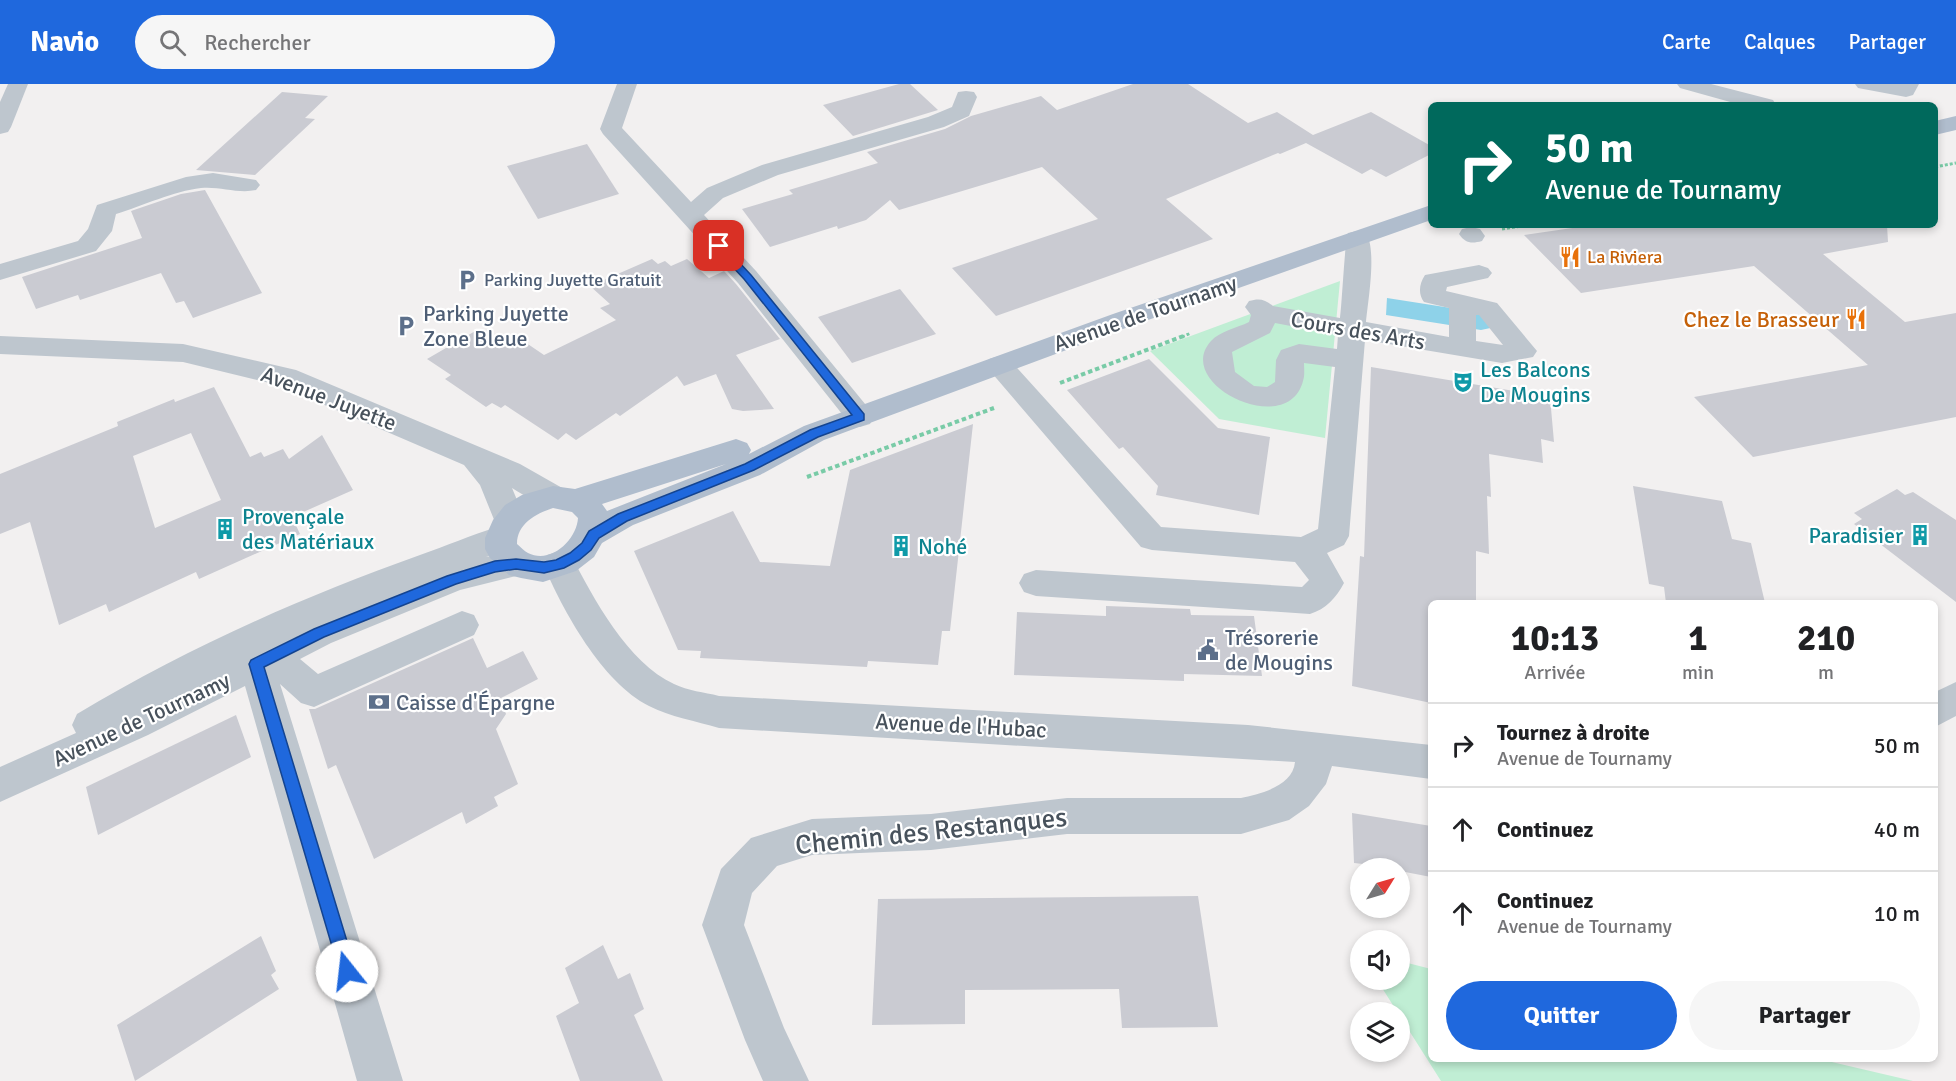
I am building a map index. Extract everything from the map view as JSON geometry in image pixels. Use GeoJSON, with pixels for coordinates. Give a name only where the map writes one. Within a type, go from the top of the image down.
{"type":"FeatureCollection","features":[{"type":"Feature","properties":{"kind":"main road"},"geometry":{"type":"LineString","coordinates":[[1938,127],[1956,123]]}},
{"type":"Feature","properties":{"kind":"main road"},"geometry":{"type":"LineString","coordinates":[[1938,143],[1956,141]]}},
{"type":"Feature","properties":{"kind":"main road","name":"Avenue de Tournamy"},"geometry":{"type":"LineString","coordinates":[[594,534],[622,518],[749,467],[814,434],[1110,324],[1428,213]]}},
{"type":"Feature","properties":{"kind":"main road","name":"Avenue de Tournamy"},"geometry":{"type":"LineString","coordinates":[[565,499],[734,450],[814,434]]}},
{"type":"Feature","properties":{"kind":"main road"},"geometry":{"type":"LineString","coordinates":[[565,499],[587,506],[594,514],[596,524],[594,534],[586,546],[574,557],[559,564],[530,567],[508,540],[522,508],[537,501],[565,499]]}},
{"type":"Feature","properties":{"kind":"street"},"geometry":{"type":"LineString","coordinates":[[0,127],[18,84]]}},
{"type":"Feature","properties":{"kind":"street"},"geometry":{"type":"LineString","coordinates":[[627,84],[611,129],[747,277],[860,417]]}},
{"type":"Feature","properties":{"kind":"street"},"geometry":{"type":"LineString","coordinates":[[1687,84],[1754,102]]}},
{"type":"Feature","properties":{"kind":"street"},"geometry":{"type":"LineString","coordinates":[[1865,84],[1906,91],[1909,84]]}},
{"type":"Feature","properties":{"kind":"street"},"geometry":{"type":"LineString","coordinates":[[690,215],[715,193],[770,170],[936,122],[961,111],[966,97]]}},
{"type":"Feature","properties":{"kind":"street"},"geometry":{"type":"LineString","coordinates":[[0,272],[87,246],[100,231],[105,210],[194,182],[213,180],[248,184]]}},
{"type":"Feature","properties":{"kind":"street"},"geometry":{"type":"LineString","coordinates":[[999,365],[1152,538],[1304,550],[1333,536],[1350,328],[1358,270],[1357,238]]}},
{"type":"Feature","properties":{"kind":"street","name":"Cours des Arts"},"geometry":{"type":"LineString","coordinates":[[1348,360],[1299,353],[1291,356],[1290,378],[1285,388],[1265,397],[1248,394],[1236,388],[1218,371],[1218,351],[1222,345],[1261,327],[1262,310],[1350,328],[1463,322],[1433,296],[1434,280],[1479,273]]}},
{"type":"Feature","properties":{"kind":"street","name":"Avenue Juyette"},"geometry":{"type":"LineString","coordinates":[[0,345],[183,353],[286,377],[509,472],[565,499]]}},
{"type":"Feature","properties":{"kind":"street","name":"Avenue Juyette"},"geometry":{"type":"LineString","coordinates":[[474,457],[494,480],[508,540]]}},
{"type":"Feature","properties":{"kind":"street","name":"Avenue de Tournamy"},"geometry":{"type":"LineString","coordinates":[[0,783],[135,724],[259,653],[319,633],[452,579],[495,567],[508,540]]}},
{"type":"Feature","properties":{"kind":"street"},"geometry":{"type":"LineString","coordinates":[[1036,583],[1310,601],[1327,583],[1320,567],[1304,550]]}},
{"type":"Feature","properties":{"kind":"street","name":"Avenue de l'Hubac"},"geometry":{"type":"LineString","coordinates":[[559,564],[580,603],[622,664],[659,694],[719,712],[1315,747],[1428,762]]}},
{"type":"Feature","properties":{"kind":"street"},"geometry":{"type":"LineString","coordinates":[[259,653],[314,692],[462,625]]}},
{"type":"Feature","properties":{"kind":"street"},"geometry":{"type":"LineString","coordinates":[[259,653],[380,1081]]}},
{"type":"Feature","properties":{"kind":"street"},"geometry":{"type":"LineString","coordinates":[[1938,709],[1956,697]]}},
{"type":"Feature","properties":{"kind":"street","name":"Chemin des Restanques"},"geometry":{"type":"LineString","coordinates":[[786,1081],[767,1040],[723,925],[735,884],[765,851],[812,837],[931,832],[1067,816],[1241,816],[1275,808],[1296,794],[1313,772],[1315,747]]}},
{"type":"Feature","properties":{"kind":"path"},"geometry":{"type":"LineString","coordinates":[[1938,166],[1956,164]]}},
{"type":"Feature","properties":{"kind":"path"},"geometry":{"type":"LineString","coordinates":[[806,478],[1192,332]]}},
{"type":"Feature","properties":{"kind":"green space"},"geometry":{"type":"Polygon","coordinates":[[[1340,281],[1325,438],[1219,419],[1150,351],[1340,281]]]}},
{"type":"Feature","properties":{"kind":"green space"},"geometry":{"type":"Polygon","coordinates":[[[1410,964],[1428,968],[1428,1060],[1410,1032],[1410,1002],[1391,1002],[1383,990],[1410,990],[1410,964]]]}},
{"type":"Feature","properties":{"kind":"green space"},"geometry":{"type":"Polygon","coordinates":[[[1429,1062],[1832,1062],[1913,1081],[1441,1081],[1429,1062]]]}},
{"type":"Feature","properties":{"kind":"water"},"geometry":{"type":"Polygon","coordinates":[[[1387,298],[1483,313],[1495,327],[1481,330],[1386,315],[1387,298]]]}},
{"type":"Feature","properties":{"kind":"building"},"geometry":{"type":"Polygon","coordinates":[[[899,84],[910,84],[938,110],[853,136],[823,105],[899,84]]]}},
{"type":"Feature","properties":{"kind":"building"},"geometry":{"type":"Polygon","coordinates":[[[1133,84],[1188,84],[1248,123],[1277,112],[1313,135],[1371,112],[1428,144],[1428,156],[1386,177],[1371,169],[1362,174],[1306,143],[1278,153],[1166,199],[1213,239],[996,316],[952,268],[1098,219],[1042,167],[899,210],[890,200],[866,220],[838,229],[837,226],[770,247],[742,209],[793,194],[789,190],[878,163],[867,152],[945,129],[971,116],[1041,96],[1057,110],[1133,84]]]}},
{"type":"Feature","properties":{"kind":"building"},"geometry":{"type":"Polygon","coordinates":[[[282,92],[328,96],[305,118],[315,119],[255,175],[196,170],[282,92]]]}},
{"type":"Feature","properties":{"kind":"building"},"geometry":{"type":"Polygon","coordinates":[[[587,144],[619,194],[538,219],[507,166],[587,144]]]}},
{"type":"Feature","properties":{"kind":"building"},"geometry":{"type":"Polygon","coordinates":[[[205,190],[262,293],[193,318],[184,301],[176,303],[161,273],[80,300],[78,295],[36,309],[22,277],[142,238],[131,211],[181,194],[205,190]]]}},
{"type":"Feature","properties":{"kind":"building"},"geometry":{"type":"Polygon","coordinates":[[[1572,228],[1887,228],[1888,242],[1823,254],[1905,322],[1956,313],[1956,417],[1753,457],[1694,397],[1868,365],[1754,266],[1581,293],[1524,235],[1572,228]]]}},
{"type":"Feature","properties":{"kind":"building"},"geometry":{"type":"Polygon","coordinates":[[[652,259],[658,264],[665,261],[671,266],[687,259],[709,278],[724,271],[736,284],[780,339],[736,355],[774,409],[743,411],[732,409],[716,374],[684,386],[677,376],[620,416],[616,413],[576,440],[566,433],[558,440],[505,405],[501,408],[492,403],[486,407],[445,379],[451,375],[427,359],[477,330],[493,340],[502,335],[509,340],[516,336],[544,355],[616,320],[600,308],[610,304],[590,286],[652,259]]]}},
{"type":"Feature","properties":{"kind":"building"},"geometry":{"type":"Polygon","coordinates":[[[900,289],[936,334],[852,363],[818,317],[900,289]]]}},
{"type":"Feature","properties":{"kind":"building"},"geometry":{"type":"Polygon","coordinates":[[[1149,359],[1218,428],[1270,437],[1259,515],[1156,495],[1158,486],[1123,447],[1119,449],[1067,390],[1149,359]]]}},
{"type":"Feature","properties":{"kind":"building"},"geometry":{"type":"Polygon","coordinates":[[[1371,367],[1550,397],[1554,442],[1541,439],[1543,463],[1489,454],[1491,497],[1487,496],[1489,554],[1476,551],[1476,600],[1428,600],[1428,702],[1352,686],[1360,556],[1364,557],[1371,367]]]}},
{"type":"Feature","properties":{"kind":"building"},"geometry":{"type":"Polygon","coordinates":[[[214,387],[250,457],[261,452],[264,457],[283,449],[289,459],[322,435],[353,490],[292,517],[300,534],[199,579],[196,572],[109,612],[106,604],[59,625],[30,522],[0,534],[0,474],[118,426],[117,422],[174,399],[175,402],[214,387]],[[191,433],[133,456],[155,528],[221,500],[191,433]]]}},
{"type":"Feature","properties":{"kind":"building","name":"Nohé"},"geometry":{"type":"Polygon","coordinates":[[[973,424],[950,631],[942,631],[938,665],[868,661],[867,667],[700,658],[701,651],[678,650],[634,551],[733,511],[760,562],[830,566],[850,470],[973,424]]]}},
{"type":"Feature","properties":{"kind":"building"},"geometry":{"type":"Polygon","coordinates":[[[1633,486],[1722,501],[1732,539],[1751,543],[1764,600],[1666,600],[1664,587],[1649,584],[1633,486]]]}},
{"type":"Feature","properties":{"kind":"building","name":"Paradisier"},"geometry":{"type":"Polygon","coordinates":[[[1897,489],[1905,495],[1913,492],[1956,520],[1956,602],[1854,524],[1862,519],[1854,513],[1897,489]]]}},
{"type":"Feature","properties":{"kind":"building"},"geometry":{"type":"Polygon","coordinates":[[[1106,606],[1190,609],[1191,615],[1254,616],[1262,676],[1184,674],[1184,681],[1014,675],[1017,612],[1106,616],[1106,606]]]}},
{"type":"Feature","properties":{"kind":"building"},"geometry":{"type":"Polygon","coordinates":[[[473,638],[487,668],[523,651],[538,679],[501,698],[506,714],[496,729],[518,784],[494,797],[498,806],[466,824],[462,812],[374,859],[336,765],[328,769],[309,709],[315,709],[473,638]]]}},
{"type":"Feature","properties":{"kind":"building"},"geometry":{"type":"Polygon","coordinates":[[[236,715],[251,757],[98,835],[86,787],[236,715]]]}},
{"type":"Feature","properties":{"kind":"building"},"geometry":{"type":"Polygon","coordinates":[[[1352,813],[1428,826],[1428,876],[1410,873],[1410,858],[1354,858],[1352,813]]]}},
{"type":"Feature","properties":{"kind":"building"},"geometry":{"type":"Polygon","coordinates":[[[1198,896],[1218,1027],[1122,1028],[1119,989],[965,990],[965,1024],[872,1025],[878,899],[1198,896]]]}},
{"type":"Feature","properties":{"kind":"building"},"geometry":{"type":"Polygon","coordinates":[[[261,936],[276,971],[271,975],[279,989],[135,1081],[117,1025],[261,936]]]}},
{"type":"Feature","properties":{"kind":"building"},"geometry":{"type":"Polygon","coordinates":[[[603,945],[618,979],[630,973],[644,1009],[634,1015],[663,1081],[580,1081],[556,1016],[579,1003],[565,968],[603,945]]]}},
{"type":"Feature","properties":{"kind":"place","name":"La Riviera"},"geometry":{"type":"Point","coordinates":[1570,257]}},
{"type":"Feature","properties":{"kind":"place","name":"Parking Juyette Gratuit"},"geometry":{"type":"Point","coordinates":[467,280]}},
{"type":"Feature","properties":{"kind":"place","name":"Chez le Brasseur"},"geometry":{"type":"Point","coordinates":[1856,319]}},
{"type":"Feature","properties":{"kind":"place","name":"Parking Juyette Zone Bleue"},"geometry":{"type":"Point","coordinates":[406,326]}},
{"type":"Feature","properties":{"kind":"place","name":"Les Balcons De Mougins"},"geometry":{"type":"Point","coordinates":[1463,382]}},
{"type":"Feature","properties":{"kind":"place","name":"Provençale des Matériaux"},"geometry":{"type":"Point","coordinates":[225,529]}},
{"type":"Feature","properties":{"kind":"place","name":"Paradisier"},"geometry":{"type":"Point","coordinates":[1920,535]}},
{"type":"Feature","properties":{"kind":"place","name":"Nohé"},"geometry":{"type":"Point","coordinates":[901,546]}},
{"type":"Feature","properties":{"kind":"place","name":"Trésorerie de Mougins"},"geometry":{"type":"Point","coordinates":[1208,650]}},
{"type":"Feature","properties":{"kind":"place","name":"Caisse d'Épargne"},"geometry":{"type":"Point","coordinates":[379,702]}},
{"type":"Feature","properties":{"kind":"route"},"geometry":{"type":"LineString","coordinates":[[347,971],[256,664],[319,633],[452,579],[495,567],[516,564],[530,567],[559,564],[574,557],[586,546],[594,534],[622,518],[749,467],[814,434],[860,417],[747,277],[719,246]]}}]}
